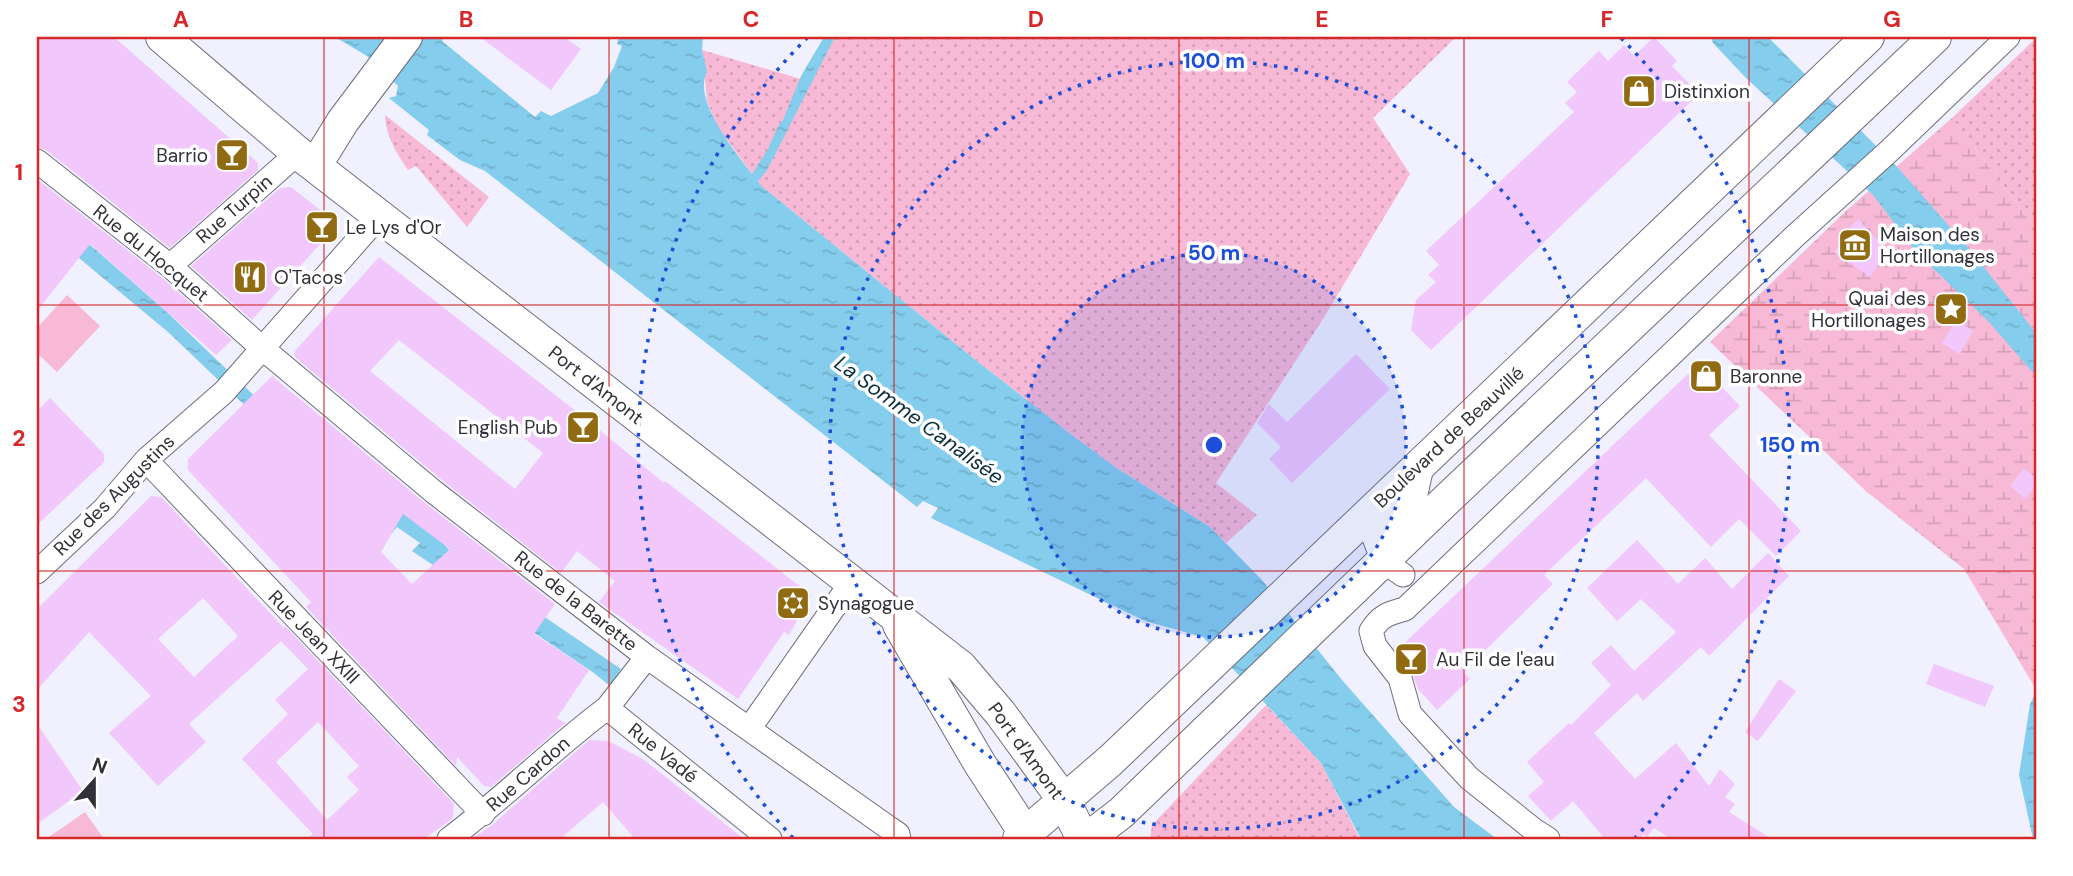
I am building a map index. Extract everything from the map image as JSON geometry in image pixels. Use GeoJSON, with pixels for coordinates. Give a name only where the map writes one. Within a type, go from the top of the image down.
{"type":"FeatureCollection","features":[{"type":"Feature","properties":{"kind":"main road","name":"Port d'Amont"},"geometry":{"type":"LineString","coordinates":[[162,37],[306,159],[961,667],[1001,714],[1063,799],[1085,839]]}},
{"type":"Feature","properties":{"kind":"main road"},"geometry":{"type":"LineString","coordinates":[[306,159],[343,121],[406,37]]}},
{"type":"Feature","properties":{"kind":"main road","name":"Boulevard de Beauvillé"},"geometry":{"type":"LineString","coordinates":[[1024,837],[1063,799],[1111,760],[1868,37]]}},
{"type":"Feature","properties":{"kind":"main road"},"geometry":{"type":"LineString","coordinates":[[1085,839],[1121,813],[1238,700],[1377,576],[1936,37]]}},
{"type":"Feature","properties":{"kind":"main road","name":"Port d'Amont"},"geometry":{"type":"LineString","coordinates":[[894,617],[1024,837]]}},
{"type":"Feature","properties":{"kind":"street"},"geometry":{"type":"LineString","coordinates":[[1548,839],[1469,778],[1409,714],[1400,678],[1375,646],[1371,631],[1379,618],[1405,609],[1795,236],[1888,152],[2008,37]]}},
{"type":"Feature","properties":{"kind":"street","name":"Rue Turpin"},"geometry":{"type":"LineString","coordinates":[[170,266],[306,159]]}},
{"type":"Feature","properties":{"kind":"street","name":"Rue du Hocquet"},"geometry":{"type":"LineString","coordinates":[[37,161],[170,266],[262,348]]}},
{"type":"Feature","properties":{"kind":"street","name":"Rue des Augustins"},"geometry":{"type":"LineString","coordinates":[[37,570],[105,508],[146,460],[231,384],[379,216]]}},
{"type":"Feature","properties":{"kind":"street","name":"Rue de la Barette"},"geometry":{"type":"LineString","coordinates":[[262,348],[434,492],[647,657],[898,834],[900,839]]}},
{"type":"Feature","properties":{"kind":"street","name":"Rue Jean XXIII"},"geometry":{"type":"LineString","coordinates":[[146,460],[483,814]]}},
{"type":"Feature","properties":{"kind":"street"},"geometry":{"type":"LineString","coordinates":[[1423,462],[1416,494],[1374,535],[1377,576],[1431,582]]}},
{"type":"Feature","properties":{"kind":"street"},"geometry":{"type":"LineString","coordinates":[[749,729],[851,583]]}},
{"type":"Feature","properties":{"kind":"street"},"geometry":{"type":"LineString","coordinates":[[607,708],[647,657]]}},
{"type":"Feature","properties":{"kind":"street","name":"Rue Cardon"},"geometry":{"type":"LineString","coordinates":[[449,839],[483,814],[607,708]]}},
{"type":"Feature","properties":{"kind":"street","name":"Rue Vadé"},"geometry":{"type":"LineString","coordinates":[[607,708],[770,839]]}},
{"type":"Feature","properties":{"kind":"green space"},"geometry":{"type":"Polygon","coordinates":[[[835,37],[1456,37],[1373,118],[1410,174],[1323,319],[1216,483],[1257,515],[1226,543],[1210,527],[1115,467],[1068,432],[760,185],[717,126],[707,101],[702,50],[811,82],[835,37]]]}},
{"type":"Feature","properties":{"kind":"green space"},"geometry":{"type":"Polygon","coordinates":[[[2036,38],[2036,229],[1952,118],[2036,38]]]}},
{"type":"Feature","properties":{"kind":"green space"},"geometry":{"type":"Polygon","coordinates":[[[385,115],[489,197],[467,227],[416,166],[408,170],[390,137],[385,115]]]}},
{"type":"Feature","properties":{"kind":"green space"},"geometry":{"type":"Polygon","coordinates":[[[1952,118],[2036,229],[2036,689],[1964,569],[1867,492],[1710,342],[1847,210],[1952,118]]]}},
{"type":"Feature","properties":{"kind":"green space"},"geometry":{"type":"Polygon","coordinates":[[[67,295],[100,326],[57,372],[37,353],[37,328],[67,295]]]}},
{"type":"Feature","properties":{"kind":"green space"},"geometry":{"type":"Polygon","coordinates":[[[1266,705],[1321,763],[1359,837],[1150,839],[1152,825],[1266,705]]]}},
{"type":"Feature","properties":{"kind":"green space"},"geometry":{"type":"Polygon","coordinates":[[[85,812],[104,839],[46,839],[85,812]]]}},
{"type":"Feature","properties":{"kind":"water","name":"La Somme Canalisée"},"geometry":{"type":"Polygon","coordinates":[[[335,37],[444,37],[442,41],[535,117],[541,111],[551,116],[598,93],[614,67],[622,46],[617,44],[619,37],[703,37],[702,50],[707,72],[705,97],[710,111],[752,174],[768,149],[801,76],[824,37],[835,37],[767,170],[758,181],[760,185],[1068,432],[1115,467],[1210,527],[1262,580],[1342,680],[1454,807],[1497,839],[1361,839],[1321,763],[1203,637],[1145,621],[931,518],[938,508],[923,501],[917,507],[485,171],[460,160],[427,135],[429,130],[389,98],[396,96],[398,86],[367,56],[335,37]]]}},
{"type":"Feature","properties":{"kind":"water"},"geometry":{"type":"Polygon","coordinates":[[[1711,37],[1768,37],[1899,169],[1971,251],[2036,333],[2036,376],[1988,321],[1917,253],[1873,195],[1746,78],[1713,43],[1711,37]]]}},
{"type":"Feature","properties":{"kind":"water"},"geometry":{"type":"Polygon","coordinates":[[[37,204],[95,249],[169,314],[267,408],[443,543],[455,556],[621,669],[610,686],[412,551],[420,543],[397,527],[391,534],[258,418],[168,332],[37,223],[37,204]]]}},
{"type":"Feature","properties":{"kind":"water"},"geometry":{"type":"Polygon","coordinates":[[[2036,692],[2036,839],[2033,839],[2019,775],[2030,704],[2036,692]]]}},
{"type":"Feature","properties":{"kind":"building"},"geometry":{"type":"Polygon","coordinates":[[[37,37],[114,37],[258,163],[258,170],[170,248],[46,150],[37,147],[37,37]]]}},
{"type":"Feature","properties":{"kind":"building"},"geometry":{"type":"Polygon","coordinates":[[[480,37],[564,37],[581,49],[551,90],[480,37]]]}},
{"type":"Feature","properties":{"kind":"building"},"geometry":{"type":"Polygon","coordinates":[[[1654,37],[1677,61],[1672,66],[1699,94],[1431,350],[1411,330],[1416,300],[1436,282],[1428,275],[1439,265],[1426,251],[1574,112],[1565,103],[1577,92],[1567,82],[1599,51],[1608,61],[1624,45],[1634,56],[1654,37]]]}},
{"type":"Feature","properties":{"kind":"building"},"geometry":{"type":"Polygon","coordinates":[[[37,179],[161,277],[232,340],[216,355],[90,244],[37,311],[37,179]]]}},
{"type":"Feature","properties":{"kind":"building"},"geometry":{"type":"Polygon","coordinates":[[[291,187],[338,224],[252,320],[191,266],[280,188],[291,187]]]}},
{"type":"Feature","properties":{"kind":"building","name":"Maison des Hortillonages"},"geometry":{"type":"Polygon","coordinates":[[[1858,219],[1888,251],[1870,277],[1834,252],[1845,237],[1843,234],[1858,219]]]}},
{"type":"Feature","properties":{"kind":"building"},"geometry":{"type":"Polygon","coordinates":[[[379,257],[664,483],[665,481],[811,595],[789,635],[784,632],[738,699],[599,602],[615,581],[577,551],[561,573],[443,481],[295,357],[295,351],[379,257]],[[399,340],[370,371],[515,489],[543,453],[399,340]]]}},
{"type":"Feature","properties":{"kind":"building"},"geometry":{"type":"Polygon","coordinates":[[[1956,320],[1973,331],[1959,354],[1942,343],[1956,320]]]}},
{"type":"Feature","properties":{"kind":"building"},"geometry":{"type":"Polygon","coordinates":[[[1356,354],[1390,389],[1292,483],[1269,459],[1281,447],[1257,423],[1269,404],[1287,422],[1356,354]]]}},
{"type":"Feature","properties":{"kind":"building"},"geometry":{"type":"Polygon","coordinates":[[[1709,366],[1724,381],[1720,385],[1740,406],[1709,435],[1801,531],[1776,556],[1739,519],[1711,547],[1646,478],[1544,575],[1553,584],[1463,672],[1470,679],[1437,710],[1418,689],[1411,670],[1396,651],[1688,374],[1700,375],[1709,366]]]}},
{"type":"Feature","properties":{"kind":"building"},"geometry":{"type":"Polygon","coordinates":[[[272,376],[425,503],[555,604],[534,634],[589,670],[557,718],[565,723],[491,787],[484,786],[457,757],[456,766],[306,607],[311,602],[188,470],[188,459],[272,376]],[[403,514],[381,552],[412,584],[450,549],[403,514]]]}},
{"type":"Feature","properties":{"kind":"building"},"geometry":{"type":"Polygon","coordinates":[[[50,398],[104,454],[104,462],[37,525],[37,411],[50,398]]]}},
{"type":"Feature","properties":{"kind":"building"},"geometry":{"type":"Polygon","coordinates":[[[2024,468],[2036,479],[2036,486],[2025,499],[2010,486],[2024,468]]]}},
{"type":"Feature","properties":{"kind":"building"},"geometry":{"type":"Polygon","coordinates":[[[151,496],[161,497],[454,804],[453,818],[424,839],[307,839],[313,834],[242,759],[288,714],[275,700],[308,669],[281,641],[189,724],[206,742],[158,786],[109,733],[151,696],[89,632],[37,690],[37,609],[151,496]],[[203,598],[158,639],[194,677],[238,636],[203,598]],[[318,722],[276,762],[327,820],[359,790],[347,777],[359,766],[318,722]]]}},
{"type":"Feature","properties":{"kind":"building"},"geometry":{"type":"Polygon","coordinates":[[[1637,540],[1678,584],[1705,558],[1732,589],[1768,553],[1789,576],[1709,656],[1701,647],[1643,701],[1637,693],[1594,733],[1635,779],[1676,743],[1709,786],[1720,769],[1735,784],[1725,797],[1735,804],[1729,812],[1772,839],[1671,839],[1654,828],[1647,837],[1643,834],[1640,839],[1605,839],[1573,801],[1551,821],[1528,796],[1544,782],[1527,762],[1569,723],[1571,725],[1611,685],[1591,663],[1611,645],[1634,671],[1676,632],[1641,599],[1617,621],[1587,588],[1637,540]]]}},
{"type":"Feature","properties":{"kind":"building"},"geometry":{"type":"Polygon","coordinates":[[[1934,664],[1994,686],[1985,707],[1926,684],[1934,664]]]}},
{"type":"Feature","properties":{"kind":"building"},"geometry":{"type":"Polygon","coordinates":[[[1779,679],[1796,691],[1758,741],[1745,732],[1779,679]]]}},
{"type":"Feature","properties":{"kind":"building"},"geometry":{"type":"Polygon","coordinates":[[[37,724],[83,791],[37,824],[37,724]]]}},
{"type":"Feature","properties":{"kind":"building"},"geometry":{"type":"Polygon","coordinates":[[[589,740],[608,741],[643,759],[744,839],[635,839],[603,802],[560,839],[472,839],[492,825],[589,740]]]}},
{"type":"Feature","properties":{"kind":"place","name":"Distinxion"},"geometry":{"type":"Point","coordinates":[1639,91]}},
{"type":"Feature","properties":{"kind":"place","name":"Barrio"},"geometry":{"type":"Point","coordinates":[232,155]}},
{"type":"Feature","properties":{"kind":"place","name":"Le Lys d'Or"},"geometry":{"type":"Point","coordinates":[322,227]}},
{"type":"Feature","properties":{"kind":"place","name":"Maison des Hortillonages"},"geometry":{"type":"Point","coordinates":[1855,245]}},
{"type":"Feature","properties":{"kind":"place","name":"O'Tacos"},"geometry":{"type":"Point","coordinates":[250,277]}},
{"type":"Feature","properties":{"kind":"place","name":"Quai des Hortillonages"},"geometry":{"type":"Point","coordinates":[1951,309]}},
{"type":"Feature","properties":{"kind":"place","name":"Baronne"},"geometry":{"type":"Point","coordinates":[1706,376]}},
{"type":"Feature","properties":{"kind":"place","name":"English Pub"},"geometry":{"type":"Point","coordinates":[583,427]}},
{"type":"Feature","properties":{"kind":"place","name":"Synagogue"},"geometry":{"type":"Point","coordinates":[793,603]}},
{"type":"Feature","properties":{"kind":"place","name":"Au Fil de l'eau"},"geometry":{"type":"Point","coordinates":[1411,659]}}]}
